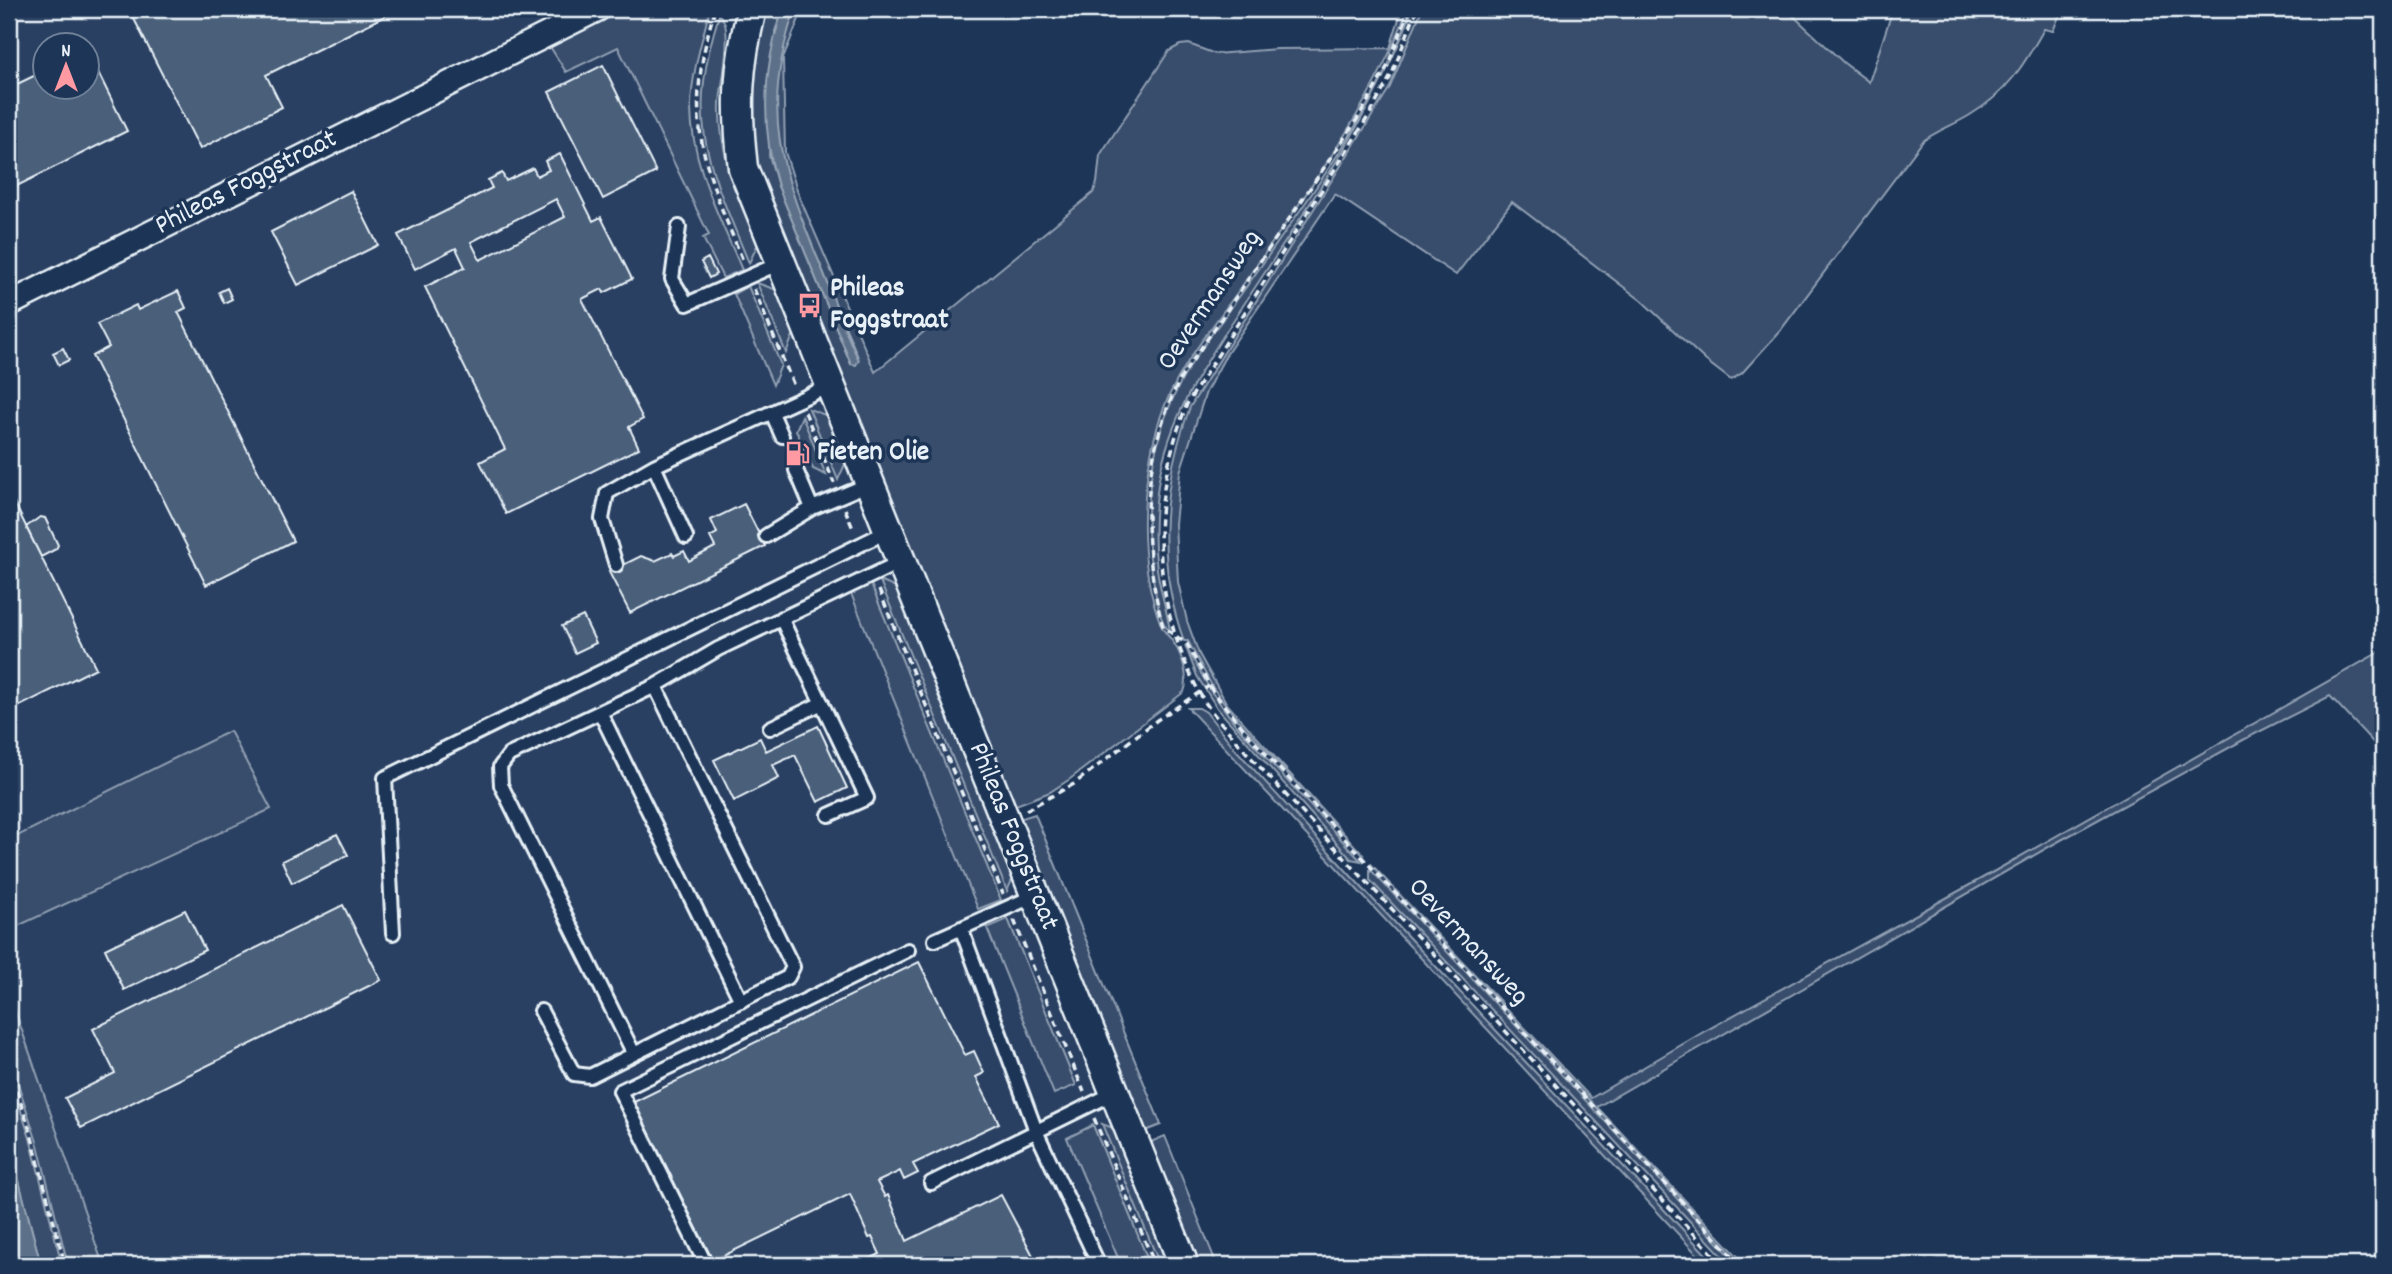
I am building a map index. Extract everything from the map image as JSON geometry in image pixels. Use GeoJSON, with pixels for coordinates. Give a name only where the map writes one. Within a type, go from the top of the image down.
{"type":"FeatureCollection","features":[{"type":"Feature","properties":{"kind":"street","name":"Phileas Foggstraat"},"geometry":{"type":"LineString","coordinates":[[9,304],[598,9]]}},
{"type":"Feature","properties":{"kind":"street","name":"Phileas Foggstraat"},"geometry":{"type":"LineString","coordinates":[[752,9],[743,43],[736,108],[743,168],[1036,895],[1101,1099],[1184,1265]]}},
{"type":"Feature","properties":{"kind":"lane"},"geometry":{"type":"LineString","coordinates":[[679,227],[672,279],[687,304],[780,263]]}},
{"type":"Feature","properties":{"kind":"lane"},"geometry":{"type":"LineString","coordinates":[[616,565],[602,519],[607,493],[653,466],[830,386]]}},
{"type":"Feature","properties":{"kind":"lane"},"geometry":{"type":"LineString","coordinates":[[772,413],[782,436]]}},
{"type":"Feature","properties":{"kind":"lane"},"geometry":{"type":"LineString","coordinates":[[653,466],[686,537]]}},
{"type":"Feature","properties":{"kind":"lane"},"geometry":{"type":"LineString","coordinates":[[796,470],[812,508]]}},
{"type":"Feature","properties":{"kind":"lane"},"geometry":{"type":"LineString","coordinates":[[766,536],[812,508],[869,484]]}},
{"type":"Feature","properties":{"kind":"lane"},"geometry":{"type":"LineString","coordinates":[[393,933],[384,778],[888,531]]}},
{"type":"Feature","properties":{"kind":"lane"},"geometry":{"type":"LineString","coordinates":[[634,1054],[499,775],[500,767],[509,755],[655,686],[718,649],[900,562]]}},
{"type":"Feature","properties":{"kind":"lane"},"geometry":{"type":"LineString","coordinates":[[781,618],[867,798],[829,816]]}},
{"type":"Feature","properties":{"kind":"lane"},"geometry":{"type":"LineString","coordinates":[[541,1011],[574,1074],[590,1076],[788,977],[793,967],[655,686]]}},
{"type":"Feature","properties":{"kind":"lane"},"geometry":{"type":"LineString","coordinates":[[770,728],[822,703]]}},
{"type":"Feature","properties":{"kind":"lane"},"geometry":{"type":"LineString","coordinates":[[600,712],[741,1001]]}},
{"type":"Feature","properties":{"kind":"lane"},"geometry":{"type":"LineString","coordinates":[[935,940],[1036,895]]}},
{"type":"Feature","properties":{"kind":"lane"},"geometry":{"type":"LineString","coordinates":[[961,928],[1036,1131],[1099,1265]]}},
{"type":"Feature","properties":{"kind":"lane"},"geometry":{"type":"LineString","coordinates":[[706,1265],[620,1091],[908,950]]}},
{"type":"Feature","properties":{"kind":"lane"},"geometry":{"type":"LineString","coordinates":[[931,1182],[1101,1099]]}},
{"type":"Feature","properties":{"kind":"path"},"geometry":{"type":"LineString","coordinates":[[715,9],[700,70],[697,122],[701,147],[749,276],[860,545]]}},
{"type":"Feature","properties":{"kind":"path","name":"Oevermansweg"},"geometry":{"type":"LineString","coordinates":[[1410,9],[1390,60],[1360,115],[1182,376],[1165,411],[1154,449],[1150,478],[1148,556],[1163,627],[1187,644],[1209,686],[1251,738],[1741,1265]]}},
{"type":"Feature","properties":{"kind":"path","name":"Oevermansweg"},"geometry":{"type":"LineString","coordinates":[[1417,9],[1392,74],[1371,112],[1200,379],[1176,433],[1161,491],[1159,528],[1166,596],[1178,640],[1199,693],[1245,751],[1723,1265]]}},
{"type":"Feature","properties":{"kind":"path"},"geometry":{"type":"LineString","coordinates":[[872,574],[1009,907],[1101,1099],[1155,1265]]}},
{"type":"Feature","properties":{"kind":"path"},"geometry":{"type":"LineString","coordinates":[[1005,820],[1074,784],[1157,720],[1209,686]]}},
{"type":"Feature","properties":{"kind":"path"},"geometry":{"type":"LineString","coordinates":[[9,1068],[30,1130],[65,1265]]}},
{"type":"Feature","properties":{"kind":"path"},"geometry":{"type":"LineString","coordinates":[[2370,1265],[2383,1254]]}},
{"type":"Feature","properties":{"kind":"shaded area"},"geometry":{"type":"Polygon","coordinates":[[[9,9],[672,9],[1177,1265],[9,1265],[9,9]]]}},
{"type":"Feature","properties":{"kind":"shaded area"},"geometry":{"type":"Polygon","coordinates":[[[625,9],[710,9],[693,80],[692,126],[701,169],[742,270],[723,278],[703,238],[709,235],[618,47],[566,72],[549,45],[625,9]]]}},
{"type":"Feature","properties":{"kind":"shaded area"},"geometry":{"type":"Polygon","coordinates":[[[767,9],[783,9],[775,31],[769,155],[778,186],[851,364],[858,357],[800,220],[779,148],[775,112],[778,67],[795,9],[803,9],[783,58],[785,152],[799,196],[875,372],[1093,193],[1097,183],[1100,155],[1169,51],[1189,44],[1215,54],[1277,49],[1390,48],[1402,9],[1408,9],[1375,82],[1355,118],[1312,186],[1184,367],[1159,421],[1145,497],[1145,550],[1153,601],[1161,625],[1178,650],[1183,664],[1186,679],[1184,692],[1070,779],[1050,792],[1016,805],[1008,801],[752,154],[755,62],[767,9]]]}},
{"type":"Feature","properties":{"kind":"shaded area"},"geometry":{"type":"Polygon","coordinates":[[[783,9],[795,9],[778,80],[780,143],[796,203],[859,360],[856,365],[851,364],[778,186],[772,164],[766,97],[771,53],[783,9]]]}},
{"type":"Feature","properties":{"kind":"shaded area"},"geometry":{"type":"Polygon","coordinates":[[[1411,9],[1398,46],[1381,82],[1362,117],[1322,185],[1210,356],[1183,405],[1173,430],[1158,485],[1155,530],[1158,575],[1170,632],[1158,607],[1148,532],[1153,462],[1165,417],[1197,355],[1338,155],[1379,84],[1411,9]]]}},
{"type":"Feature","properties":{"kind":"shaded area"},"geometry":{"type":"Polygon","coordinates":[[[1422,9],[1786,9],[1844,63],[1869,82],[1893,9],[2062,9],[2053,31],[2044,29],[2022,66],[2004,88],[1970,115],[1923,141],[1780,331],[1742,373],[1731,380],[1705,360],[1642,301],[1512,202],[1456,275],[1335,194],[1226,355],[1206,392],[1180,472],[1175,524],[1178,582],[1187,621],[1199,654],[1227,704],[1364,856],[1237,719],[1213,688],[1188,641],[1184,641],[1169,582],[1166,523],[1173,465],[1190,407],[1390,87],[1422,9]]]}},
{"type":"Feature","properties":{"kind":"shaded area"},"geometry":{"type":"Polygon","coordinates":[[[719,15],[724,21],[727,42],[720,103],[722,140],[731,175],[758,244],[749,263],[722,198],[706,142],[704,85],[719,15]]]}},
{"type":"Feature","properties":{"kind":"shaded area"},"geometry":{"type":"Polygon","coordinates":[[[757,283],[777,290],[794,333],[786,353],[757,283]]]}},
{"type":"Feature","properties":{"kind":"shaded area"},"geometry":{"type":"Polygon","coordinates":[[[748,286],[781,365],[773,385],[734,294],[748,286]]]}},
{"type":"Feature","properties":{"kind":"shaded area"},"geometry":{"type":"Polygon","coordinates":[[[809,409],[828,416],[846,462],[838,480],[809,409]]]}},
{"type":"Feature","properties":{"kind":"shaded area"},"geometry":{"type":"Polygon","coordinates":[[[802,416],[826,475],[813,469],[796,430],[802,416]]]}},
{"type":"Feature","properties":{"kind":"shaded area"},"geometry":{"type":"Polygon","coordinates":[[[880,581],[898,589],[1014,876],[1007,891],[880,581]]]}},
{"type":"Feature","properties":{"kind":"shaded area"},"geometry":{"type":"Polygon","coordinates":[[[870,582],[1001,900],[978,909],[850,591],[870,582]]]}},
{"type":"Feature","properties":{"kind":"shaded area"},"geometry":{"type":"Polygon","coordinates":[[[1185,645],[1211,691],[1236,725],[1361,861],[1351,859],[1217,708],[1197,676],[1185,645]]]}},
{"type":"Feature","properties":{"kind":"shaded area"},"geometry":{"type":"Polygon","coordinates":[[[2383,650],[2383,753],[2330,696],[2245,739],[2052,845],[1597,1107],[1746,1265],[1742,1265],[1370,863],[1591,1098],[1705,1031],[1986,876],[2383,650]]]}},
{"type":"Feature","properties":{"kind":"shaded area"},"geometry":{"type":"Polygon","coordinates":[[[1188,708],[1199,708],[1206,712],[1237,751],[1353,878],[1716,1265],[1707,1265],[1188,708]]]}},
{"type":"Feature","properties":{"kind":"shaded area"},"geometry":{"type":"Polygon","coordinates":[[[230,731],[271,809],[9,930],[9,840],[230,731]]]}},
{"type":"Feature","properties":{"kind":"shaded area"},"geometry":{"type":"Polygon","coordinates":[[[1035,814],[1161,1125],[1148,1130],[1139,1126],[1019,827],[1022,818],[1035,814]]]}},
{"type":"Feature","properties":{"kind":"shaded area"},"geometry":{"type":"Polygon","coordinates":[[[1370,869],[1739,1265],[1731,1265],[1370,880],[1370,869]]]}},
{"type":"Feature","properties":{"kind":"shaded area"},"geometry":{"type":"Polygon","coordinates":[[[1008,919],[1076,1085],[1054,1094],[987,928],[1008,919]]]}},
{"type":"Feature","properties":{"kind":"shaded area"},"geometry":{"type":"Polygon","coordinates":[[[9,993],[103,1265],[68,1265],[38,1145],[9,1056],[9,993]]]}},
{"type":"Feature","properties":{"kind":"shaded area"},"geometry":{"type":"Polygon","coordinates":[[[9,1075],[30,1138],[62,1265],[41,1265],[9,1143],[9,1075]]]}},
{"type":"Feature","properties":{"kind":"shaded area"},"geometry":{"type":"Polygon","coordinates":[[[1102,1124],[1116,1129],[1171,1265],[1160,1265],[1102,1124]]]}},
{"type":"Feature","properties":{"kind":"shaded area"},"geometry":{"type":"Polygon","coordinates":[[[1093,1125],[1150,1265],[1121,1265],[1067,1138],[1093,1125]]]}},
{"type":"Feature","properties":{"kind":"shaded area"},"geometry":{"type":"Polygon","coordinates":[[[1165,1136],[1217,1265],[1196,1265],[1149,1149],[1153,1141],[1165,1136]]]}},
{"type":"Feature","properties":{"kind":"shaded area"},"geometry":{"type":"Polygon","coordinates":[[[9,1143],[41,1265],[9,1265],[9,1143]]]}},
{"type":"Feature","properties":{"kind":"building"},"geometry":{"type":"Polygon","coordinates":[[[129,9],[399,9],[266,75],[282,107],[200,149],[129,9]]]}},
{"type":"Feature","properties":{"kind":"building"},"geometry":{"type":"Polygon","coordinates":[[[603,65],[656,172],[603,199],[549,92],[603,65]]]}},
{"type":"Feature","properties":{"kind":"building"},"geometry":{"type":"Polygon","coordinates":[[[32,77],[32,102],[102,102],[102,80],[127,131],[9,190],[9,88],[32,77]]]}},
{"type":"Feature","properties":{"kind":"building"},"geometry":{"type":"Polygon","coordinates":[[[560,154],[593,221],[601,217],[632,279],[604,293],[602,289],[582,299],[643,419],[629,427],[639,448],[506,514],[480,462],[505,449],[425,287],[465,267],[456,248],[415,269],[398,235],[492,188],[488,180],[502,173],[506,181],[533,168],[537,176],[549,170],[545,161],[560,154]],[[556,199],[471,242],[480,260],[565,217],[556,199]]]}},
{"type":"Feature","properties":{"kind":"building"},"geometry":{"type":"Polygon","coordinates":[[[351,191],[378,245],[298,285],[271,232],[351,191]]]}},
{"type":"Feature","properties":{"kind":"building"},"geometry":{"type":"Polygon","coordinates":[[[708,258],[716,274],[709,278],[701,262],[708,258]]]}},
{"type":"Feature","properties":{"kind":"building"},"geometry":{"type":"Polygon","coordinates":[[[227,288],[232,299],[224,303],[219,292],[227,288]]]}},
{"type":"Feature","properties":{"kind":"building"},"geometry":{"type":"Polygon","coordinates":[[[178,291],[186,308],[178,312],[293,541],[206,585],[92,356],[109,347],[97,324],[136,305],[138,310],[178,291]]]}},
{"type":"Feature","properties":{"kind":"building"},"geometry":{"type":"Polygon","coordinates":[[[63,348],[69,360],[59,365],[53,353],[63,348]]]}},
{"type":"Feature","properties":{"kind":"building"},"geometry":{"type":"Polygon","coordinates":[[[9,492],[96,668],[14,709],[9,697],[9,492]]]}},
{"type":"Feature","properties":{"kind":"building"},"geometry":{"type":"Polygon","coordinates":[[[744,504],[765,546],[630,613],[609,572],[641,556],[655,561],[684,551],[689,561],[715,547],[710,537],[717,533],[711,520],[744,504]]]}},
{"type":"Feature","properties":{"kind":"building"},"geometry":{"type":"Polygon","coordinates":[[[40,517],[45,518],[58,545],[56,549],[41,557],[26,527],[40,517]]]}},
{"type":"Feature","properties":{"kind":"building"},"geometry":{"type":"Polygon","coordinates":[[[583,616],[596,643],[575,653],[562,626],[583,616]]]}},
{"type":"Feature","properties":{"kind":"building"},"geometry":{"type":"Polygon","coordinates":[[[818,726],[847,788],[818,802],[795,755],[773,765],[779,778],[734,801],[714,760],[760,738],[766,751],[818,726]]]}},
{"type":"Feature","properties":{"kind":"building"},"geometry":{"type":"Polygon","coordinates":[[[337,834],[348,855],[292,883],[282,861],[337,834]]]}},
{"type":"Feature","properties":{"kind":"building"},"geometry":{"type":"Polygon","coordinates":[[[343,905],[381,980],[81,1128],[65,1098],[115,1073],[93,1029],[343,905]]]}},
{"type":"Feature","properties":{"kind":"building"},"geometry":{"type":"Polygon","coordinates":[[[185,910],[205,950],[124,990],[105,949],[185,910]]]}},
{"type":"Feature","properties":{"kind":"building"},"geometry":{"type":"Polygon","coordinates":[[[919,962],[965,1055],[974,1051],[984,1073],[976,1077],[999,1123],[913,1164],[918,1173],[904,1180],[900,1171],[877,1182],[885,1197],[888,1195],[907,1241],[1001,1195],[1038,1265],[857,1265],[880,1254],[872,1237],[869,1238],[850,1194],[713,1261],[634,1102],[919,962]]]}},
{"type":"Feature","properties":{"kind":"place","name":"Phileas Foggstraat"},"geometry":{"type":"Point","coordinates":[810,306]}},
{"type":"Feature","properties":{"kind":"place","name":"Fieten Olie"},"geometry":{"type":"Point","coordinates":[797,454]}}]}
